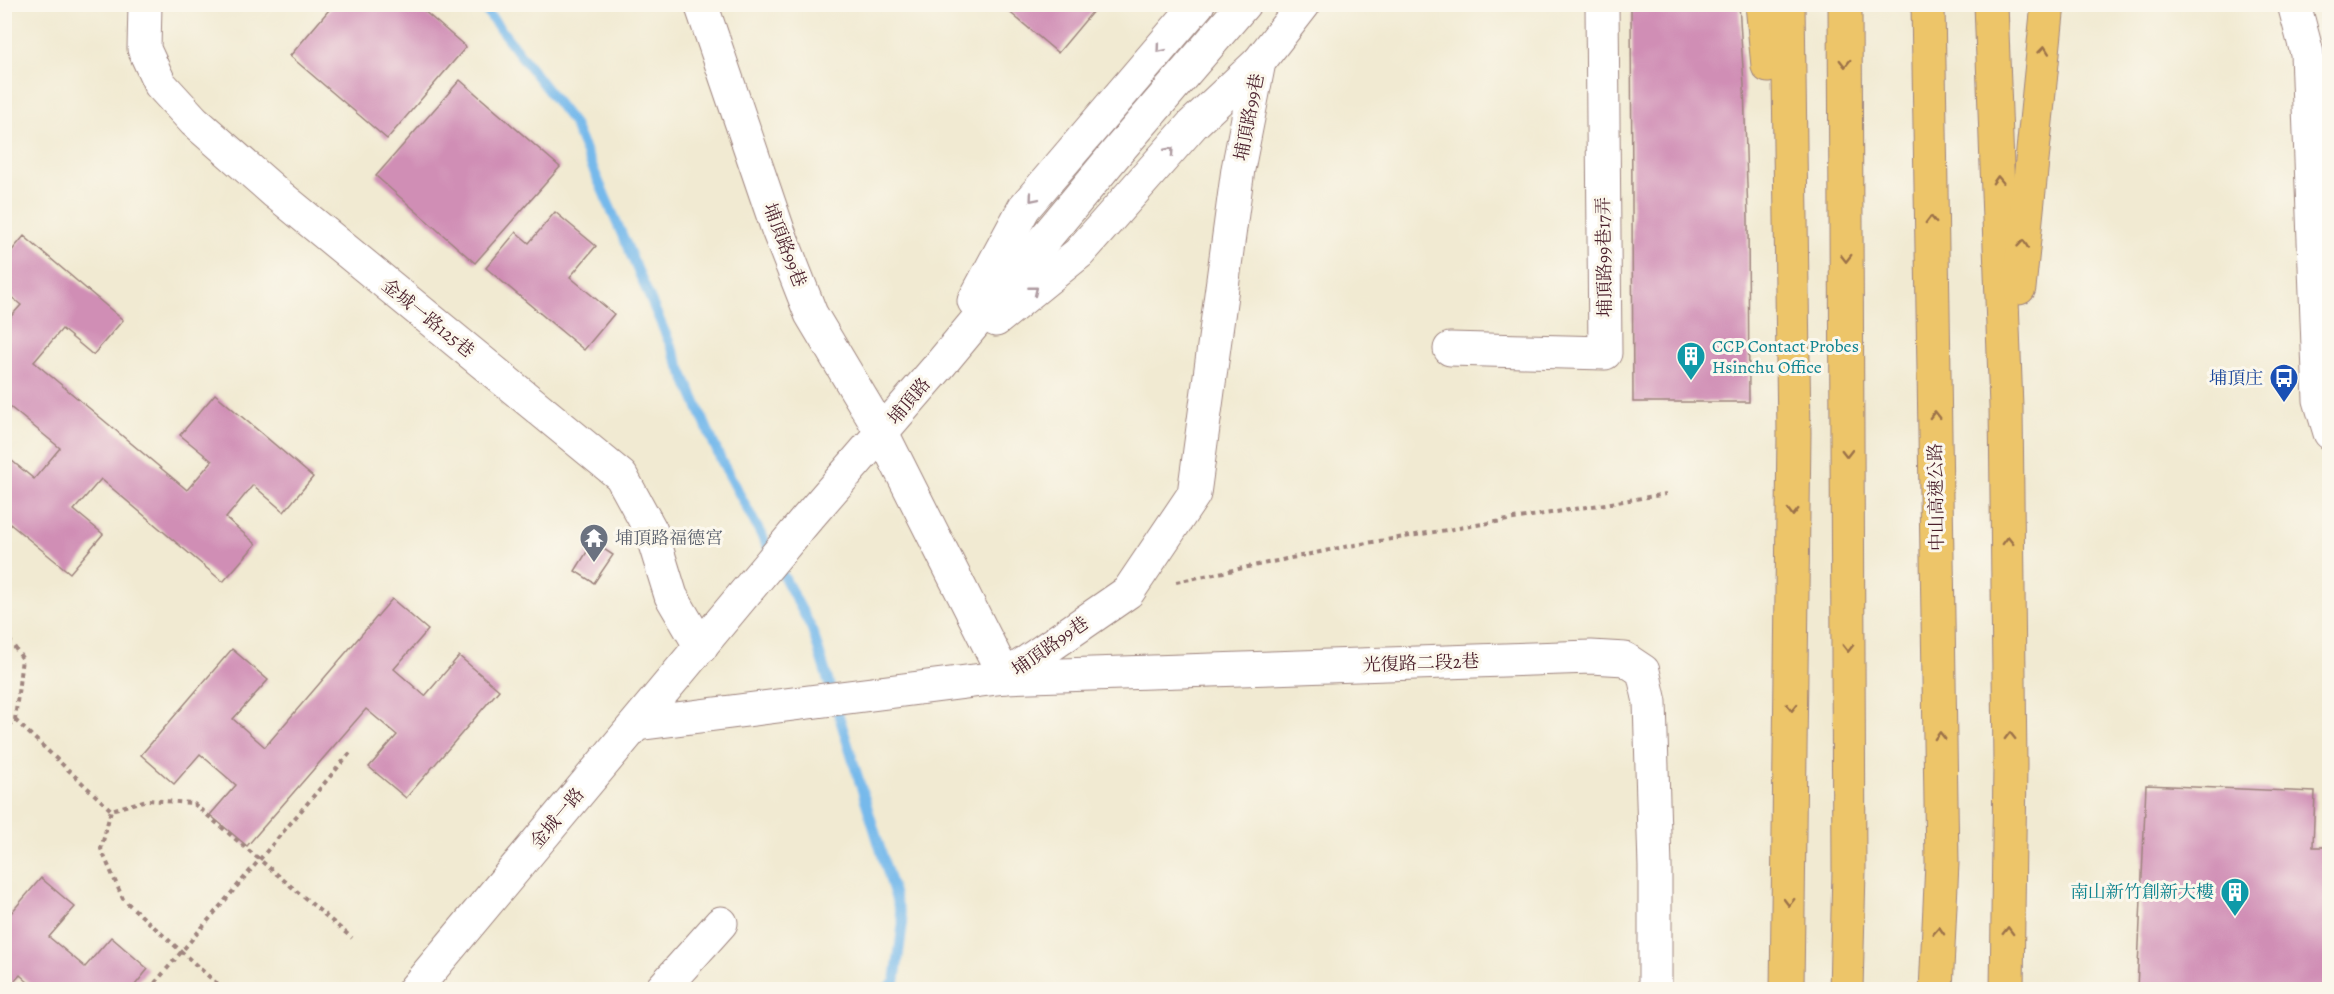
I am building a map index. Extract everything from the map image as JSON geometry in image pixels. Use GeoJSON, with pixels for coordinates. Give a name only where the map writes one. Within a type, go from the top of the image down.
{"type":"FeatureCollection","features":[{"type":"Feature","properties":{"kind":"highway"},"geometry":{"type":"LineString","coordinates":[[1762,4],[1794,433]]}},
{"type":"Feature","properties":{"kind":"highway"},"geometry":{"type":"LineString","coordinates":[[1787,990],[1794,433],[1788,4]]}},
{"type":"Feature","properties":{"kind":"highway"},"geometry":{"type":"LineString","coordinates":[[1845,4],[1849,859],[1846,990]]}},
{"type":"Feature","properties":{"kind":"highway","name":"中山高速公路"},"geometry":{"type":"LineString","coordinates":[[1928,4],[1942,863],[1936,990]]}},
{"type":"Feature","properties":{"kind":"highway"},"geometry":{"type":"LineString","coordinates":[[1991,4],[2006,406],[2010,765],[2007,990]]}},
{"type":"Feature","properties":{"kind":"highway"},"geometry":{"type":"LineString","coordinates":[[2006,406],[2048,4]]}},
{"type":"Feature","properties":{"kind":"street","name":"金城一路125巷"},"geometry":{"type":"LineString","coordinates":[[145,4],[144,49],[160,84],[194,121],[294,208],[621,476],[651,531],[671,596],[700,647]]}},
{"type":"Feature","properties":{"kind":"street","name":"埔頂路99巷"},"geometry":{"type":"LineString","coordinates":[[701,4],[778,230],[811,314],[882,433],[1005,677],[1128,592],[1194,494],[1238,169],[1259,62],[1304,4]]}},
{"type":"Feature","properties":{"kind":"street"},"geometry":{"type":"LineString","coordinates":[[939,366],[1024,208],[1198,4]]}},
{"type":"Feature","properties":{"kind":"street","name":"埔頂路"},"geometry":{"type":"LineString","coordinates":[[700,647],[805,520],[882,433],[1244,4]]}},
{"type":"Feature","properties":{"kind":"street","name":"埔頂路99巷17弄"},"geometry":{"type":"LineString","coordinates":[[1450,349],[1605,353],[1602,4]]}},
{"type":"Feature","properties":{"kind":"street"},"geometry":{"type":"LineString","coordinates":[[2294,4],[2307,53],[2322,298],[2320,400],[2330,433]]}},
{"type":"Feature","properties":{"kind":"street"},"geometry":{"type":"LineString","coordinates":[[939,366],[1078,253],[1194,124],[1259,62]]}},
{"type":"Feature","properties":{"kind":"street","name":"金城一路"},"geometry":{"type":"LineString","coordinates":[[414,990],[700,647]]}},
{"type":"Feature","properties":{"kind":"street","name":"光復路二段2巷"},"geometry":{"type":"LineString","coordinates":[[637,724],[1005,677],[1591,657],[1625,659],[1643,670],[1650,702],[1655,867],[1655,990]]}},
{"type":"Feature","properties":{"kind":"street"},"geometry":{"type":"LineString","coordinates":[[661,990],[721,923]]}},
{"type":"Feature","properties":{"kind":"path"},"geometry":{"type":"LineString","coordinates":[[1128,592],[1349,546],[1666,494]]}},
{"type":"Feature","properties":{"kind":"path"},"geometry":{"type":"LineString","coordinates":[[4,632],[22,658],[15,720],[4,730]]}},
{"type":"Feature","properties":{"kind":"path"},"geometry":{"type":"LineString","coordinates":[[15,720],[111,810]]}},
{"type":"Feature","properties":{"kind":"path"},"geometry":{"type":"LineString","coordinates":[[149,990],[350,753]]}},
{"type":"Feature","properties":{"kind":"path"},"geometry":{"type":"LineString","coordinates":[[111,810],[147,800],[193,803],[352,938]]}},
{"type":"Feature","properties":{"kind":"path"},"geometry":{"type":"LineString","coordinates":[[111,810],[101,849],[123,899],[224,990]]}},
{"type":"Feature","properties":{"kind":"building"},"geometry":{"type":"Polygon","coordinates":[[[334,4],[416,4],[466,47],[387,139],[290,56],[334,4]]]}},
{"type":"Feature","properties":{"kind":"building"},"geometry":{"type":"Polygon","coordinates":[[[1000,4],[1099,4],[1058,53],[1000,4]]]}},
{"type":"Feature","properties":{"kind":"building"},"geometry":{"type":"Polygon","coordinates":[[[1631,4],[1739,4],[1748,219],[1749,402],[1633,402],[1631,4]]]}},
{"type":"Feature","properties":{"kind":"building"},"geometry":{"type":"Polygon","coordinates":[[[460,80],[560,167],[475,263],[376,176],[460,80]]]}},
{"type":"Feature","properties":{"kind":"building"},"geometry":{"type":"Polygon","coordinates":[[[555,212],[596,246],[570,277],[614,314],[584,350],[486,268],[516,232],[529,243],[555,212]]]}},
{"type":"Feature","properties":{"kind":"building"},"geometry":{"type":"Polygon","coordinates":[[[24,236],[123,320],[93,355],[62,329],[34,362],[187,490],[212,461],[180,435],[215,394],[313,477],[284,512],[253,485],[226,518],[256,544],[223,582],[101,479],[74,510],[103,534],[70,573],[4,519],[4,458],[6,456],[34,479],[60,448],[4,402],[4,324],[21,305],[4,291],[4,260],[24,236]]]}},
{"type":"Feature","properties":{"kind":"building","name":"埔頂路福德宮"},"geometry":{"type":"Polygon","coordinates":[[[593,542],[613,555],[594,583],[575,571],[593,542]]]}},
{"type":"Feature","properties":{"kind":"building"},"geometry":{"type":"Polygon","coordinates":[[[392,599],[428,630],[394,669],[425,696],[459,656],[499,690],[406,798],[369,767],[397,735],[366,709],[247,846],[210,815],[236,785],[200,754],[174,784],[141,755],[232,649],[268,680],[233,719],[265,747],[392,599]]]}},
{"type":"Feature","properties":{"kind":"building","name":"南山新竹創新大樓"},"geometry":{"type":"Polygon","coordinates":[[[2146,785],[2315,792],[2313,847],[2330,847],[2330,990],[2137,990],[2146,785]]]}},
{"type":"Feature","properties":{"kind":"building"},"geometry":{"type":"Polygon","coordinates":[[[41,878],[75,907],[49,937],[85,967],[111,937],[148,969],[131,990],[37,990],[20,975],[7,990],[4,990],[4,921],[41,878]]]}},
{"type":"Feature","properties":{"kind":"waterway"},"geometry":{"type":"LineString","coordinates":[[481,4],[573,123],[721,460],[812,629],[903,922],[895,982],[884,990]]}},
{"type":"Feature","properties":{"kind":"place","name":"CCP Contact Probes Hsinchu Office"},"geometry":{"type":"Point","coordinates":[1691,382]}},
{"type":"Feature","properties":{"kind":"place","name":"埔頂庄"},"geometry":{"type":"Point","coordinates":[2284,404]}},
{"type":"Feature","properties":{"kind":"place","name":"埔頂路福德宮"},"geometry":{"type":"Point","coordinates":[594,564]}},
{"type":"Feature","properties":{"kind":"place","name":"南山新竹創新大樓"},"geometry":{"type":"Point","coordinates":[2235,918]}}]}
